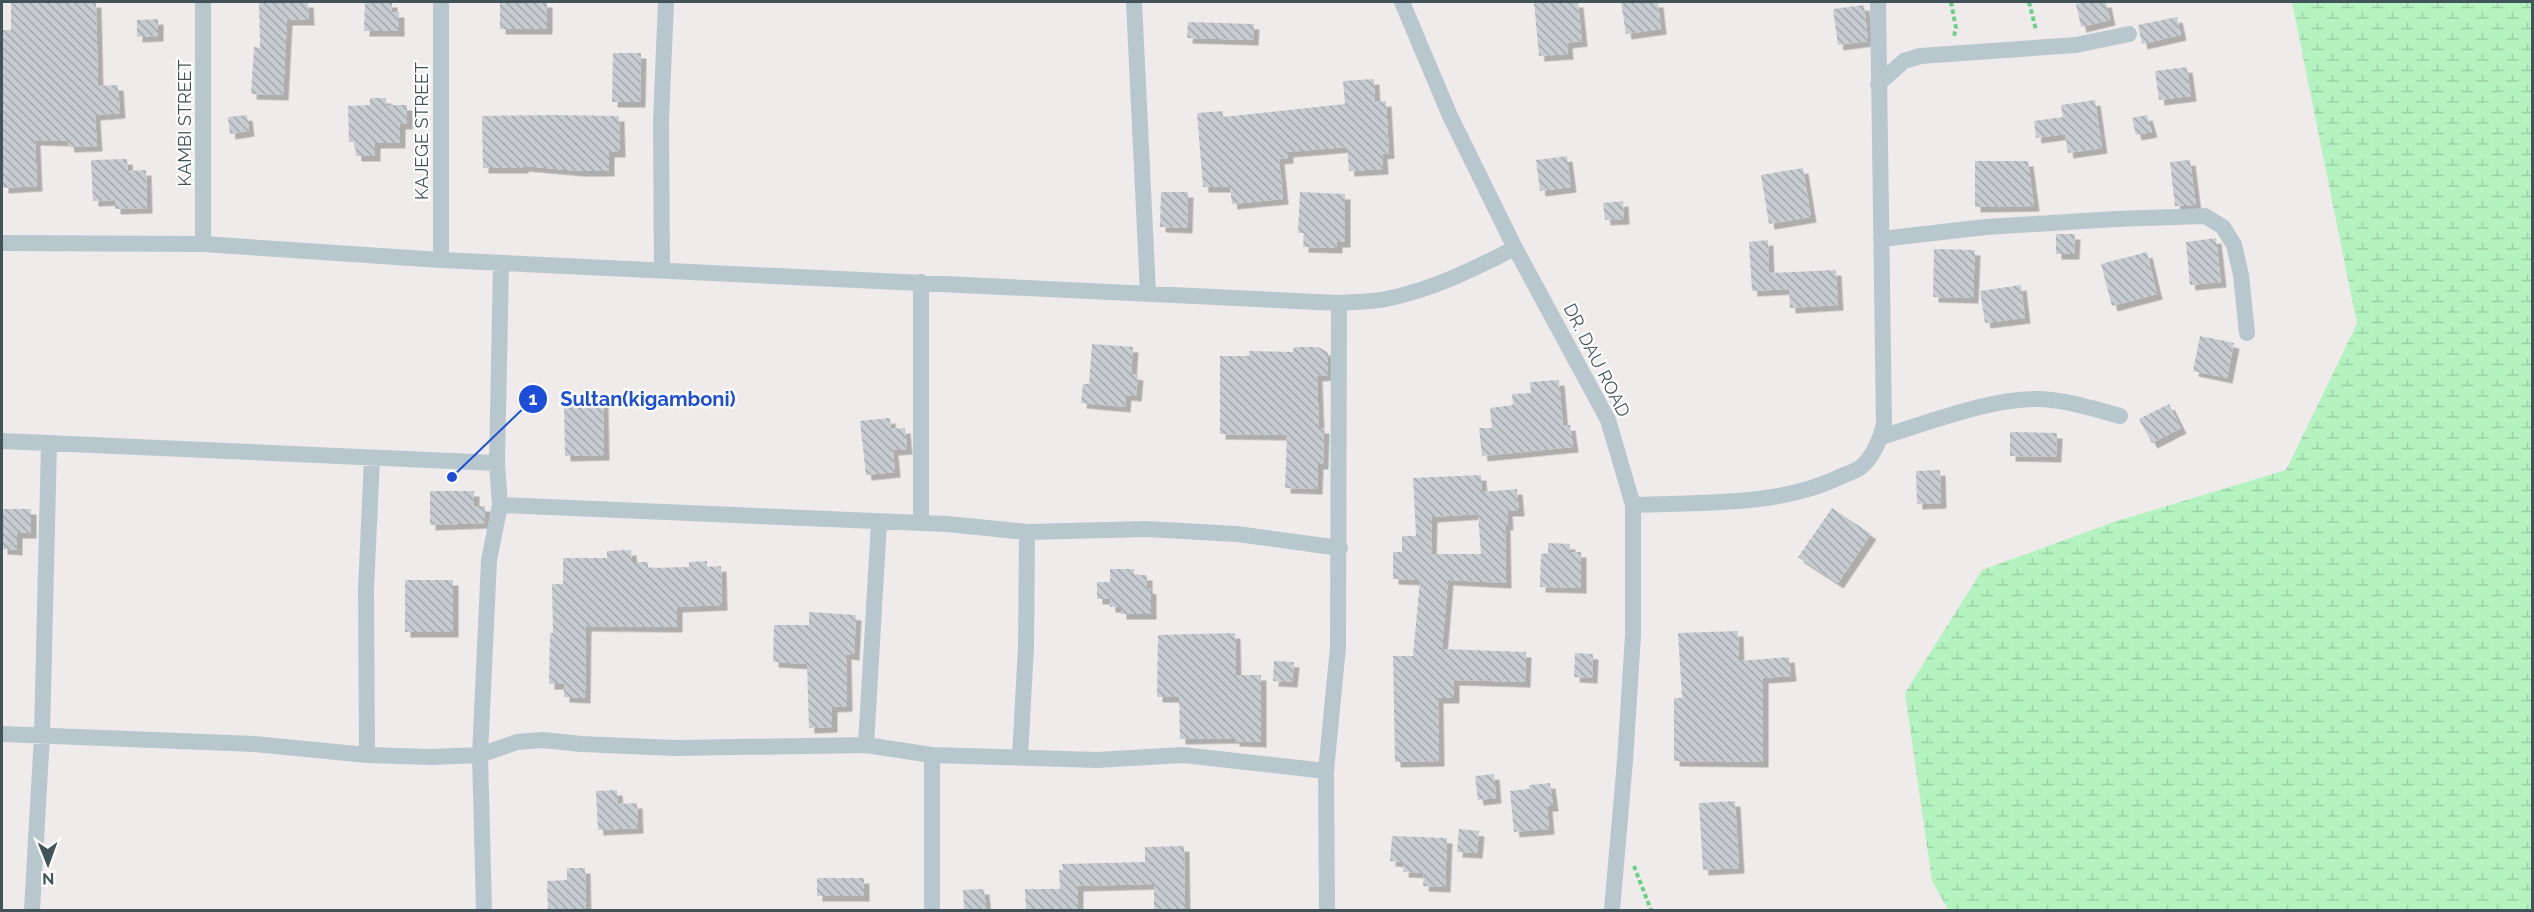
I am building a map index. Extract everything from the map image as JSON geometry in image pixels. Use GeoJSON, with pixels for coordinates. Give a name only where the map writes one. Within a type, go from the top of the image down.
{"type":"FeatureCollection","features":[{"type":"Feature","properties":{"kind":"street","name":"KAMBI STREET"},"geometry":{"type":"LineString","coordinates":[[203,2],[203,244]]}},
{"type":"Feature","properties":{"kind":"street","name":"KAJEGE STREET"},"geometry":{"type":"LineString","coordinates":[[441,2],[441,260]]}},
{"type":"Feature","properties":{"kind":"street"},"geometry":{"type":"LineString","coordinates":[[662,270],[661,121],[666,2]]}},
{"type":"Feature","properties":{"kind":"street"},"geometry":{"type":"LineString","coordinates":[[1134,2],[1148,293]]}},
{"type":"Feature","properties":{"kind":"street","name":"DR. DAU ROAD"},"geometry":{"type":"LineString","coordinates":[[1402,2],[1450,116],[1515,248],[1608,420],[1633,506],[1633,635],[1612,910]]}},
{"type":"Feature","properties":{"kind":"street"},"geometry":{"type":"LineString","coordinates":[[1633,506],[1764,498],[1798,493],[1830,482],[1861,467],[1879,445],[1884,424],[1878,2]]}},
{"type":"Feature","properties":{"kind":"street"},"geometry":{"type":"LineString","coordinates":[[1878,84],[1904,61],[1920,56],[2076,45],[2129,34]]}},
{"type":"Feature","properties":{"kind":"street"},"geometry":{"type":"LineString","coordinates":[[1881,238],[2009,226],[2205,216],[2223,227],[2234,245],[2241,275],[2247,333]]}},
{"type":"Feature","properties":{"kind":"street"},"geometry":{"type":"LineString","coordinates":[[2,243],[203,244],[441,260],[1339,303],[1384,300],[1417,291],[1466,272],[1515,248]]}},
{"type":"Feature","properties":{"kind":"street"},"geometry":{"type":"LineString","coordinates":[[484,910],[480,755],[489,560],[500,505],[497,463],[501,263]]}},
{"type":"Feature","properties":{"kind":"street"},"geometry":{"type":"LineString","coordinates":[[921,282],[921,523]]}},
{"type":"Feature","properties":{"kind":"street"},"geometry":{"type":"LineString","coordinates":[[1328,910],[1326,771],[1338,647],[1340,548],[1339,303]]}},
{"type":"Feature","properties":{"kind":"street"},"geometry":{"type":"LineString","coordinates":[[1881,436],[1975,408],[2038,399],[2069,402],[2120,416]]}},
{"type":"Feature","properties":{"kind":"street"},"geometry":{"type":"LineString","coordinates":[[2,441],[497,463]]}},
{"type":"Feature","properties":{"kind":"street"},"geometry":{"type":"LineString","coordinates":[[32,910],[42,735],[49,443]]}},
{"type":"Feature","properties":{"kind":"street"},"geometry":{"type":"LineString","coordinates":[[367,755],[366,589],[372,459]]}},
{"type":"Feature","properties":{"kind":"street"},"geometry":{"type":"LineString","coordinates":[[500,505],[921,523],[1027,532],[1146,530],[1214,533],[1340,548]]}},
{"type":"Feature","properties":{"kind":"street"},"geometry":{"type":"LineString","coordinates":[[866,746],[879,523]]}},
{"type":"Feature","properties":{"kind":"street"},"geometry":{"type":"LineString","coordinates":[[1020,757],[1026,646],[1027,532]]}},
{"type":"Feature","properties":{"kind":"street"},"geometry":{"type":"LineString","coordinates":[[2,734],[254,744],[367,755],[431,757],[480,755],[517,742],[543,740],[676,748],[866,746],[932,755],[1097,760],[1183,755],[1326,771]]}},
{"type":"Feature","properties":{"kind":"street"},"geometry":{"type":"LineString","coordinates":[[932,755],[932,910]]}},
{"type":"Feature","properties":{"kind":"path"},"geometry":{"type":"LineString","coordinates":[[1951,2],[1956,28],[1951,53]]}},
{"type":"Feature","properties":{"kind":"path"},"geometry":{"type":"LineString","coordinates":[[2028,2],[2040,47]]}},
{"type":"Feature","properties":{"kind":"green space"},"geometry":{"type":"Polygon","coordinates":[[[2292,2],[2532,2],[2532,910],[1948,910],[1932,881],[1905,693],[1982,570],[2117,521],[2286,470],[2357,324],[2292,2]]]}},
{"type":"Feature","properties":{"kind":"building"},"geometry":{"type":"Polygon","coordinates":[[[11,2],[96,2],[98,86],[118,85],[120,113],[95,115],[97,146],[69,147],[68,141],[35,140],[37,186],[3,188],[2,30],[11,30],[11,2]]]}},
{"type":"Feature","properties":{"kind":"building"},"geometry":{"type":"Polygon","coordinates":[[[259,2],[308,2],[309,20],[287,20],[283,95],[251,94],[254,47],[260,48],[259,2]]]}},
{"type":"Feature","properties":{"kind":"building"},"geometry":{"type":"Polygon","coordinates":[[[365,2],[392,2],[392,12],[399,12],[399,31],[364,31],[365,2]]]}},
{"type":"Feature","properties":{"kind":"building"},"geometry":{"type":"Polygon","coordinates":[[[500,2],[547,2],[547,29],[500,29],[500,2]]]}},
{"type":"Feature","properties":{"kind":"building"},"geometry":{"type":"Polygon","coordinates":[[[1534,2],[1578,2],[1582,41],[1567,43],[1568,54],[1539,56],[1534,2]]]}},
{"type":"Feature","properties":{"kind":"building"},"geometry":{"type":"Polygon","coordinates":[[[1621,2],[1658,2],[1661,29],[1626,34],[1621,2]]]}},
{"type":"Feature","properties":{"kind":"building"},"geometry":{"type":"Polygon","coordinates":[[[2106,2],[2110,20],[2081,27],[2076,4],[2106,2]]]}},
{"type":"Feature","properties":{"kind":"building"},"geometry":{"type":"Polygon","coordinates":[[[1864,5],[1868,41],[1838,45],[1833,9],[1864,5]]]}},
{"type":"Feature","properties":{"kind":"building"},"geometry":{"type":"Polygon","coordinates":[[[2177,17],[2181,35],[2142,44],[2138,25],[2177,17]]]}},
{"type":"Feature","properties":{"kind":"building"},"geometry":{"type":"Polygon","coordinates":[[[158,19],[158,36],[137,37],[137,20],[158,19]]]}},
{"type":"Feature","properties":{"kind":"building"},"geometry":{"type":"Polygon","coordinates":[[[1188,22],[1254,24],[1253,40],[1187,38],[1188,22]]]}},
{"type":"Feature","properties":{"kind":"building"},"geometry":{"type":"Polygon","coordinates":[[[613,53],[641,53],[640,102],[612,102],[613,53]]]}},
{"type":"Feature","properties":{"kind":"building"},"geometry":{"type":"Polygon","coordinates":[[[2187,67],[2191,96],[2159,100],[2155,71],[2187,67]]]}},
{"type":"Feature","properties":{"kind":"building"},"geometry":{"type":"Polygon","coordinates":[[[1374,79],[1375,102],[1386,101],[1389,153],[1382,154],[1383,169],[1349,171],[1347,147],[1288,152],[1288,158],[1279,159],[1283,199],[1232,204],[1230,187],[1203,187],[1197,113],[1223,111],[1223,117],[1345,104],[1343,81],[1374,79]]]}},
{"type":"Feature","properties":{"kind":"building"},"geometry":{"type":"Polygon","coordinates":[[[370,98],[386,98],[386,105],[407,105],[407,124],[400,124],[400,143],[375,143],[375,156],[356,156],[355,142],[349,142],[348,106],[370,105],[370,98]]]}},
{"type":"Feature","properties":{"kind":"building"},"geometry":{"type":"Polygon","coordinates":[[[2095,100],[2102,148],[2068,153],[2065,134],[2036,138],[2034,121],[2063,117],[2061,105],[2095,100]]]}},
{"type":"Feature","properties":{"kind":"building"},"geometry":{"type":"Polygon","coordinates":[[[247,115],[249,131],[230,134],[228,117],[247,115]]]}},
{"type":"Feature","properties":{"kind":"building"},"geometry":{"type":"Polygon","coordinates":[[[2147,115],[2152,132],[2136,135],[2132,118],[2147,115]]]}},
{"type":"Feature","properties":{"kind":"building"},"geometry":{"type":"Polygon","coordinates":[[[482,116],[619,116],[620,152],[609,152],[609,171],[523,166],[523,168],[483,168],[482,116]]]}},
{"type":"Feature","properties":{"kind":"building"},"geometry":{"type":"Polygon","coordinates":[[[1567,156],[1571,187],[1540,191],[1536,160],[1567,156]]]}},
{"type":"Feature","properties":{"kind":"building"},"geometry":{"type":"Polygon","coordinates":[[[127,159],[128,171],[146,170],[147,208],[115,209],[115,200],[93,201],[91,160],[127,159]]]}},
{"type":"Feature","properties":{"kind":"building"},"geometry":{"type":"Polygon","coordinates":[[[2190,160],[2196,206],[2175,206],[2170,162],[2190,160]]]}},
{"type":"Feature","properties":{"kind":"building"},"geometry":{"type":"Polygon","coordinates":[[[1975,161],[2028,161],[2034,206],[1975,207],[1975,161]]]}},
{"type":"Feature","properties":{"kind":"building"},"geometry":{"type":"Polygon","coordinates":[[[1803,168],[1811,217],[1769,224],[1761,175],[1803,168]]]}},
{"type":"Feature","properties":{"kind":"building"},"geometry":{"type":"Polygon","coordinates":[[[1161,192],[1188,192],[1187,228],[1160,227],[1161,192]]]}},
{"type":"Feature","properties":{"kind":"building"},"geometry":{"type":"Polygon","coordinates":[[[1300,192],[1345,194],[1345,242],[1337,242],[1337,248],[1303,247],[1304,233],[1298,233],[1300,192]]]}},
{"type":"Feature","properties":{"kind":"building"},"geometry":{"type":"Polygon","coordinates":[[[1623,201],[1624,219],[1605,220],[1603,203],[1623,201]]]}},
{"type":"Feature","properties":{"kind":"building"},"geometry":{"type":"Polygon","coordinates":[[[2056,234],[2075,234],[2074,254],[2056,254],[2056,234]]]}},
{"type":"Feature","properties":{"kind":"building"},"geometry":{"type":"Polygon","coordinates":[[[2216,238],[2221,282],[2190,285],[2186,242],[2216,238]]]}},
{"type":"Feature","properties":{"kind":"building"},"geometry":{"type":"Polygon","coordinates":[[[1768,240],[1769,273],[1836,270],[1838,305],[1790,308],[1789,289],[1752,291],[1749,242],[1768,240]]]}},
{"type":"Feature","properties":{"kind":"building"},"geometry":{"type":"Polygon","coordinates":[[[1934,249],[1975,250],[1973,298],[1933,297],[1934,249]]]}},
{"type":"Feature","properties":{"kind":"building"},"geometry":{"type":"Polygon","coordinates":[[[2147,252],[2157,294],[2112,306],[2101,264],[2147,252]]]}},
{"type":"Feature","properties":{"kind":"building"},"geometry":{"type":"Polygon","coordinates":[[[2021,285],[2025,318],[1985,323],[1980,291],[2021,285]]]}},
{"type":"Feature","properties":{"kind":"building"},"geometry":{"type":"Polygon","coordinates":[[[2200,336],[2234,343],[2227,378],[2193,371],[2200,336]]]}},
{"type":"Feature","properties":{"kind":"building"},"geometry":{"type":"Polygon","coordinates":[[[1092,344],[1133,347],[1131,374],[1138,375],[1136,396],[1126,395],[1125,407],[1081,403],[1083,384],[1089,384],[1092,344]]]}},
{"type":"Feature","properties":{"kind":"building"},"geometry":{"type":"Polygon","coordinates":[[[1294,347],[1318,347],[1328,352],[1328,375],[1317,376],[1319,428],[1324,428],[1323,464],[1318,464],[1317,489],[1285,488],[1287,435],[1220,434],[1220,356],[1249,356],[1249,351],[1293,352],[1294,347]]]}},
{"type":"Feature","properties":{"kind":"building"},"geometry":{"type":"Polygon","coordinates":[[[1559,380],[1563,426],[1570,425],[1573,447],[1482,456],[1479,428],[1492,428],[1490,408],[1513,405],[1512,394],[1531,393],[1530,382],[1559,380]]]}},
{"type":"Feature","properties":{"kind":"building"},"geometry":{"type":"Polygon","coordinates":[[[564,400],[603,400],[604,455],[565,456],[564,400]]]}},
{"type":"Feature","properties":{"kind":"building"},"geometry":{"type":"Polygon","coordinates":[[[2169,404],[2181,428],[2152,443],[2139,419],[2169,404]]]}},
{"type":"Feature","properties":{"kind":"building"},"geometry":{"type":"Polygon","coordinates":[[[890,418],[891,429],[905,428],[907,449],[893,450],[895,472],[866,475],[860,421],[890,418]]]}},
{"type":"Feature","properties":{"kind":"building"},"geometry":{"type":"Polygon","coordinates":[[[2010,432],[2057,433],[2056,457],[2010,456],[2010,432]]]}},
{"type":"Feature","properties":{"kind":"building"},"geometry":{"type":"Polygon","coordinates":[[[1940,470],[1941,503],[1917,504],[1916,471],[1940,470]]]}},
{"type":"Feature","properties":{"kind":"building"},"geometry":{"type":"Polygon","coordinates":[[[1481,475],[1482,492],[1517,489],[1519,511],[1507,511],[1508,525],[1505,525],[1506,583],[1448,580],[1442,649],[1526,652],[1525,682],[1454,680],[1454,698],[1438,698],[1439,761],[1395,762],[1393,656],[1413,656],[1420,580],[1393,579],[1393,552],[1402,552],[1402,536],[1416,536],[1413,478],[1481,475]],[[1478,514],[1432,517],[1431,554],[1481,554],[1478,514]]]}},
{"type":"Feature","properties":{"kind":"building"},"geometry":{"type":"Polygon","coordinates":[[[430,491],[474,491],[474,506],[485,506],[485,523],[430,525],[430,491]]]}},
{"type":"Feature","properties":{"kind":"building"},"geometry":{"type":"Polygon","coordinates":[[[1832,508],[1871,534],[1838,583],[1798,557],[1832,508]]]}},
{"type":"Feature","properties":{"kind":"building"},"geometry":{"type":"Polygon","coordinates":[[[2,509],[31,509],[31,533],[17,533],[17,550],[2,549],[2,509]]]}},
{"type":"Feature","properties":{"kind":"building"},"geometry":{"type":"Polygon","coordinates":[[[1548,543],[1570,544],[1570,552],[1581,552],[1581,588],[1540,587],[1541,554],[1548,553],[1548,543]]]}},
{"type":"Feature","properties":{"kind":"building"},"geometry":{"type":"Polygon","coordinates":[[[631,550],[632,562],[648,562],[648,568],[689,567],[689,562],[707,561],[707,567],[721,566],[722,605],[677,607],[677,627],[586,626],[585,698],[564,697],[564,684],[549,684],[550,633],[553,633],[552,584],[563,584],[563,558],[607,558],[607,551],[631,550]]]}},
{"type":"Feature","properties":{"kind":"building"},"geometry":{"type":"Polygon","coordinates":[[[1110,569],[1134,569],[1134,575],[1147,575],[1147,588],[1151,589],[1151,614],[1121,614],[1121,607],[1110,607],[1110,599],[1097,599],[1097,582],[1110,582],[1110,569]]]}},
{"type":"Feature","properties":{"kind":"building"},"geometry":{"type":"Polygon","coordinates":[[[405,580],[453,580],[453,632],[405,632],[405,580]]]}},
{"type":"Feature","properties":{"kind":"building"},"geometry":{"type":"Polygon","coordinates":[[[809,612],[856,615],[854,655],[846,654],[847,706],[832,707],[832,727],[809,728],[807,664],[773,662],[774,625],[809,625],[809,612]]]}},
{"type":"Feature","properties":{"kind":"building"},"geometry":{"type":"Polygon","coordinates":[[[1738,631],[1739,661],[1789,657],[1791,676],[1763,678],[1763,762],[1674,761],[1674,698],[1682,698],[1678,633],[1738,631]]]}},
{"type":"Feature","properties":{"kind":"building"},"geometry":{"type":"Polygon","coordinates":[[[1235,633],[1236,675],[1261,675],[1261,742],[1234,741],[1234,738],[1180,739],[1179,697],[1157,697],[1158,635],[1235,633]]]}},
{"type":"Feature","properties":{"kind":"building"},"geometry":{"type":"Polygon","coordinates":[[[1575,653],[1593,654],[1592,678],[1574,677],[1575,653]]]}},
{"type":"Feature","properties":{"kind":"building"},"geometry":{"type":"Polygon","coordinates":[[[1274,661],[1294,662],[1292,682],[1273,681],[1274,661]]]}},
{"type":"Feature","properties":{"kind":"building"},"geometry":{"type":"Polygon","coordinates":[[[1494,774],[1496,798],[1478,800],[1475,776],[1494,774]]]}},
{"type":"Feature","properties":{"kind":"building"},"geometry":{"type":"Polygon","coordinates":[[[1550,783],[1553,806],[1547,806],[1549,829],[1514,832],[1510,791],[1529,789],[1529,785],[1550,783]]]}},
{"type":"Feature","properties":{"kind":"building"},"geometry":{"type":"Polygon","coordinates":[[[617,790],[618,804],[637,803],[638,828],[598,830],[596,791],[617,790]]]}},
{"type":"Feature","properties":{"kind":"building"},"geometry":{"type":"Polygon","coordinates":[[[1735,801],[1739,868],[1703,870],[1699,803],[1735,801]]]}},
{"type":"Feature","properties":{"kind":"building"},"geometry":{"type":"Polygon","coordinates":[[[1459,829],[1479,831],[1477,853],[1457,852],[1459,829]]]}},
{"type":"Feature","properties":{"kind":"building"},"geometry":{"type":"Polygon","coordinates":[[[1392,836],[1447,838],[1445,887],[1423,886],[1424,873],[1403,872],[1404,862],[1390,861],[1392,836]]]}},
{"type":"Feature","properties":{"kind":"building"},"geometry":{"type":"Polygon","coordinates":[[[1184,846],[1185,910],[1154,910],[1154,884],[1078,886],[1078,910],[1026,910],[1025,889],[1060,889],[1059,870],[1063,870],[1062,864],[1145,862],[1145,847],[1184,846]]]}},
{"type":"Feature","properties":{"kind":"building"},"geometry":{"type":"Polygon","coordinates":[[[567,868],[585,868],[586,910],[548,910],[547,881],[567,880],[567,868]]]}},
{"type":"Feature","properties":{"kind":"building"},"geometry":{"type":"Polygon","coordinates":[[[817,878],[864,878],[864,896],[817,896],[817,878]]]}},
{"type":"Feature","properties":{"kind":"building"},"geometry":{"type":"Polygon","coordinates":[[[984,889],[986,910],[964,910],[963,890],[984,889]]]}},
{"type":"Feature","properties":{"kind":"place","name":"Sultan(kigamboni)"},"geometry":{"type":"Point","coordinates":[452,477]}}]}
